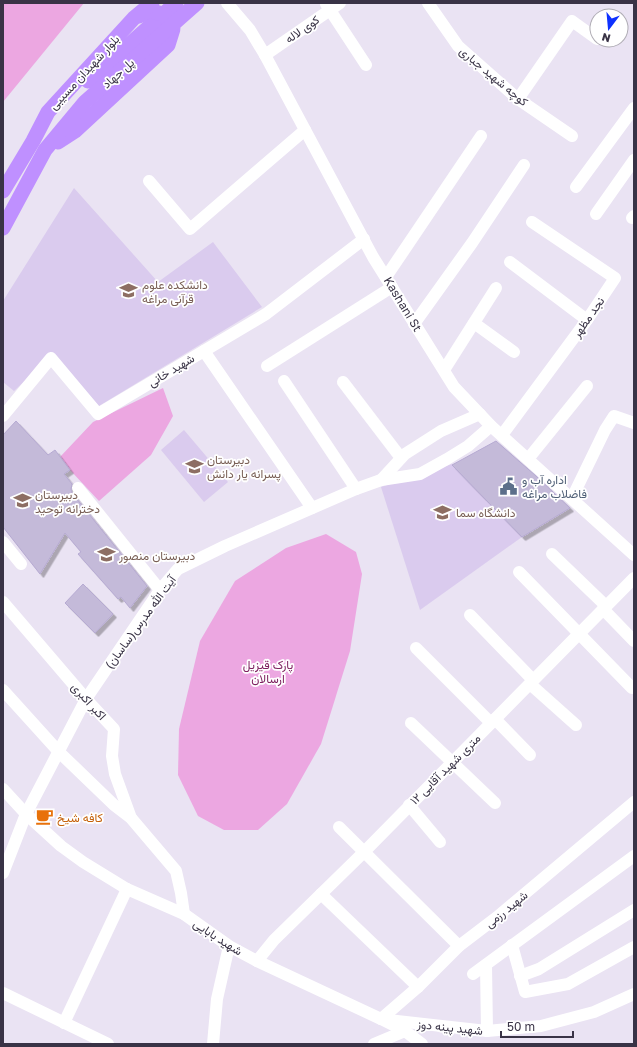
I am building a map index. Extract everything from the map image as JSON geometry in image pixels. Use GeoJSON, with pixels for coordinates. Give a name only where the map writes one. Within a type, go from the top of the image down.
{"type":"FeatureCollection","features":[{"type":"Feature","properties":{"kind":"main road","name":"بلوار شهیدان مسیبی"},"geometry":{"type":"LineString","coordinates":[[3,191],[33,141],[48,112],[134,18],[152,3]]}},
{"type":"Feature","properties":{"kind":"main road","name":"پل جهاد"},"geometry":{"type":"LineString","coordinates":[[33,141],[76,91],[176,3]]}},
{"type":"Feature","properties":{"kind":"main road","name":"پل جهاد"},"geometry":{"type":"LineString","coordinates":[[45,150],[85,102],[197,3]]}},
{"type":"Feature","properties":{"kind":"main road"},"geometry":{"type":"LineString","coordinates":[[3,228],[45,150],[75,131],[168,45],[173,30],[165,15],[148,10],[134,18]]}},
{"type":"Feature","properties":{"kind":"street"},"geometry":{"type":"LineString","coordinates":[[227,3],[250,30]]}},
{"type":"Feature","properties":{"kind":"street","name":"Kashani St"},"geometry":{"type":"LineString","coordinates":[[239,3],[250,30],[364,239],[414,324],[454,387],[491,426],[634,554]]}},
{"type":"Feature","properties":{"kind":"street","name":"کوچه شهید جباری"},"geometry":{"type":"LineString","coordinates":[[428,3],[458,46],[518,98],[572,136]]}},
{"type":"Feature","properties":{"kind":"street"},"geometry":{"type":"LineString","coordinates":[[332,5],[366,65]]}},
{"type":"Feature","properties":{"kind":"street","name":"کوی لاله"},"geometry":{"type":"LineString","coordinates":[[265,55],[332,5]]}},
{"type":"Feature","properties":{"kind":"street"},"geometry":{"type":"LineString","coordinates":[[518,98],[572,21],[589,33]]}},
{"type":"Feature","properties":{"kind":"street"},"geometry":{"type":"LineString","coordinates":[[576,187],[634,108]]}},
{"type":"Feature","properties":{"kind":"street"},"geometry":{"type":"LineString","coordinates":[[149,181],[190,229],[305,130]]}},
{"type":"Feature","properties":{"kind":"street"},"geometry":{"type":"LineString","coordinates":[[267,366],[389,282],[481,136]]}},
{"type":"Feature","properties":{"kind":"street"},"geometry":{"type":"LineString","coordinates":[[596,214],[634,160]]}},
{"type":"Feature","properties":{"kind":"street"},"geometry":{"type":"LineString","coordinates":[[414,324],[472,243],[524,165]]}},
{"type":"Feature","properties":{"kind":"street","name":"نجد مظهر"},"geometry":{"type":"LineString","coordinates":[[502,435],[587,320],[615,278],[532,222]]}},
{"type":"Feature","properties":{"kind":"street","name":"شهید خانی"},"geometry":{"type":"LineString","coordinates":[[3,416],[51,358],[98,414],[266,314],[364,239]]}},
{"type":"Feature","properties":{"kind":"street"},"geometry":{"type":"LineString","coordinates":[[510,262],[587,320]]}},
{"type":"Feature","properties":{"kind":"street"},"geometry":{"type":"LineString","coordinates":[[444,370],[496,288]]}},
{"type":"Feature","properties":{"kind":"street"},"geometry":{"type":"LineString","coordinates":[[474,323],[514,352]]}},
{"type":"Feature","properties":{"kind":"street"},"geometry":{"type":"LineString","coordinates":[[204,351],[312,508]]}},
{"type":"Feature","properties":{"kind":"street"},"geometry":{"type":"LineString","coordinates":[[284,381],[356,488]]}},
{"type":"Feature","properties":{"kind":"street"},"geometry":{"type":"LineString","coordinates":[[342,382],[401,458]]}},
{"type":"Feature","properties":{"kind":"street"},"geometry":{"type":"LineString","coordinates":[[528,459],[587,386]]}},
{"type":"Feature","properties":{"kind":"street","name":"آیت الله مدرس(ساسان)"},"geometry":{"type":"LineString","coordinates":[[381,480],[401,458],[441,431],[480,414]]}},
{"type":"Feature","properties":{"kind":"street"},"geometry":{"type":"LineString","coordinates":[[572,498],[605,430],[614,416],[633,421]]}},
{"type":"Feature","properties":{"kind":"street","name":"آیت الله مدرس(ساسان)"},"geometry":{"type":"LineString","coordinates":[[3,873],[26,814],[86,699],[160,590],[178,569],[225,546],[356,488],[381,480],[420,474],[468,446],[491,426]]}},
{"type":"Feature","properties":{"kind":"street"},"geometry":{"type":"LineString","coordinates":[[78,488],[160,590]]}},
{"type":"Feature","properties":{"kind":"street"},"geometry":{"type":"LineString","coordinates":[[3,542],[21,564]]}},
{"type":"Feature","properties":{"kind":"street"},"geometry":{"type":"LineString","coordinates":[[552,554],[605,607],[634,641]]}},
{"type":"Feature","properties":{"kind":"street"},"geometry":{"type":"LineString","coordinates":[[519,572],[632,688]]}},
{"type":"Feature","properties":{"kind":"street","name":"۱۲ متری شهید آقایی"},"geometry":{"type":"LineString","coordinates":[[257,961],[274,940],[364,852],[634,578]]}},
{"type":"Feature","properties":{"kind":"street","name":"اکبر اکبری"},"geometry":{"type":"LineString","coordinates":[[3,602],[86,699],[114,729],[112,756],[115,774],[131,818]]}},
{"type":"Feature","properties":{"kind":"street"},"geometry":{"type":"LineString","coordinates":[[470,615],[531,682],[576,725]]}},
{"type":"Feature","properties":{"kind":"street"},"geometry":{"type":"LineString","coordinates":[[416,648],[530,755]]}},
{"type":"Feature","properties":{"kind":"street"},"geometry":{"type":"LineString","coordinates":[[3,690],[59,752],[114,805],[131,818],[176,871],[184,914]]}},
{"type":"Feature","properties":{"kind":"street"},"geometry":{"type":"LineString","coordinates":[[410,723],[495,803]]}},
{"type":"Feature","properties":{"kind":"street","name":"شهید بابایی"},"geometry":{"type":"LineString","coordinates":[[3,789],[26,814],[61,846],[83,862],[127,889],[184,914],[229,946],[257,961],[405,1031],[422,1044]]}},
{"type":"Feature","properties":{"kind":"street","name":"شهید رزمی"},"geometry":{"type":"LineString","coordinates":[[381,1019],[418,987],[460,946],[497,917],[634,802]]}},
{"type":"Feature","properties":{"kind":"street"},"geometry":{"type":"LineString","coordinates":[[409,805],[440,842]]}},
{"type":"Feature","properties":{"kind":"street"},"geometry":{"type":"LineString","coordinates":[[339,827],[460,946]]}},
{"type":"Feature","properties":{"kind":"street"},"geometry":{"type":"LineString","coordinates":[[473,974],[634,856]]}},
{"type":"Feature","properties":{"kind":"street"},"geometry":{"type":"LineString","coordinates":[[64,1023],[127,889]]}},
{"type":"Feature","properties":{"kind":"street"},"geometry":{"type":"LineString","coordinates":[[321,894],[418,987]]}},
{"type":"Feature","properties":{"kind":"street"},"geometry":{"type":"LineString","coordinates":[[520,976],[539,969],[634,910]]}},
{"type":"Feature","properties":{"kind":"street"},"geometry":{"type":"LineString","coordinates":[[512,945],[525,992],[568,984],[634,947]]}},
{"type":"Feature","properties":{"kind":"street"},"geometry":{"type":"LineString","coordinates":[[214,1044],[217,999],[229,946]]}},
{"type":"Feature","properties":{"kind":"street"},"geometry":{"type":"LineString","coordinates":[[486,965],[487,1031]]}},
{"type":"Feature","properties":{"kind":"street"},"geometry":{"type":"LineString","coordinates":[[3,993],[108,1044]]}},
{"type":"Feature","properties":{"kind":"street","name":"شهید پینه دوز"},"geometry":{"type":"LineString","coordinates":[[381,1019],[487,1031],[541,1026],[594,1012],[634,994]]}},
{"type":"Feature","properties":{"kind":"street"},"geometry":{"type":"LineString","coordinates":[[374,1044],[405,1031]]}},
{"type":"Feature","properties":{"kind":"shaded area","name":"دانشکده علوم قرآنی مراغه"},"geometry":{"type":"Polygon","coordinates":[[[74,188],[158,282],[213,242],[262,307],[99,406],[53,354],[14,391],[3,382],[3,301],[74,188]]]}},
{"type":"Feature","properties":{"kind":"shaded area","name":"دبیرستان پسرانه یار دانش"},"geometry":{"type":"Polygon","coordinates":[[[184,430],[228,482],[204,502],[161,450],[184,430]]]}},
{"type":"Feature","properties":{"kind":"shaded area","name":"دانشگاه سما"},"geometry":{"type":"Polygon","coordinates":[[[452,464],[522,537],[420,610],[381,487],[452,464]]]}},
{"type":"Feature","properties":{"kind":"green space"},"geometry":{"type":"Polygon","coordinates":[[[3,3],[84,3],[3,102],[3,3]]]}},
{"type":"Feature","properties":{"kind":"green space"},"geometry":{"type":"Polygon","coordinates":[[[163,388],[173,416],[151,455],[99,501],[60,457],[93,422],[163,388]]]}},
{"type":"Feature","properties":{"kind":"green space","name":"پارک قیزیل ارسالان"},"geometry":{"type":"Polygon","coordinates":[[[326,534],[356,552],[362,574],[350,651],[321,744],[287,804],[258,830],[224,830],[198,816],[178,775],[179,729],[200,641],[235,581],[286,548],[326,534]]]}},
{"type":"Feature","properties":{"kind":"building"},"geometry":{"type":"Polygon","coordinates":[[[16,421],[48,455],[55,450],[70,470],[64,474],[72,484],[72,493],[147,586],[130,608],[121,597],[118,599],[78,554],[81,552],[65,533],[40,574],[3,527],[3,435],[16,421]]]}},
{"type":"Feature","properties":{"kind":"building","name":"اداره آب و فاضلاب مراغه"},"geometry":{"type":"Polygon","coordinates":[[[496,441],[570,508],[522,537],[452,465],[496,441]]]}},
{"type":"Feature","properties":{"kind":"building"},"geometry":{"type":"Polygon","coordinates":[[[83,584],[113,614],[95,633],[65,603],[83,584]]]}},
{"type":"Feature","properties":{"kind":"place","name":"دانشکده علوم قرآنی مراغه"},"geometry":{"type":"Point","coordinates":[129,291]}},
{"type":"Feature","properties":{"kind":"place","name":"دبیرستان پسرانه یار دانش"},"geometry":{"type":"Point","coordinates":[194,466]}},
{"type":"Feature","properties":{"kind":"place","name":"اداره آب و فاضلاب مراغه"},"geometry":{"type":"Point","coordinates":[509,486]}},
{"type":"Feature","properties":{"kind":"place","name":"دبیرستان دخترانه توحید"},"geometry":{"type":"Point","coordinates":[22,501]}},
{"type":"Feature","properties":{"kind":"place","name":"دانشگاه سما"},"geometry":{"type":"Point","coordinates":[443,512]}},
{"type":"Feature","properties":{"kind":"place","name":"دبیرستان منصور"},"geometry":{"type":"Point","coordinates":[106,555]}},
{"type":"Feature","properties":{"kind":"place","name":"کافه شیخ"},"geometry":{"type":"Point","coordinates":[44,817]}}]}
